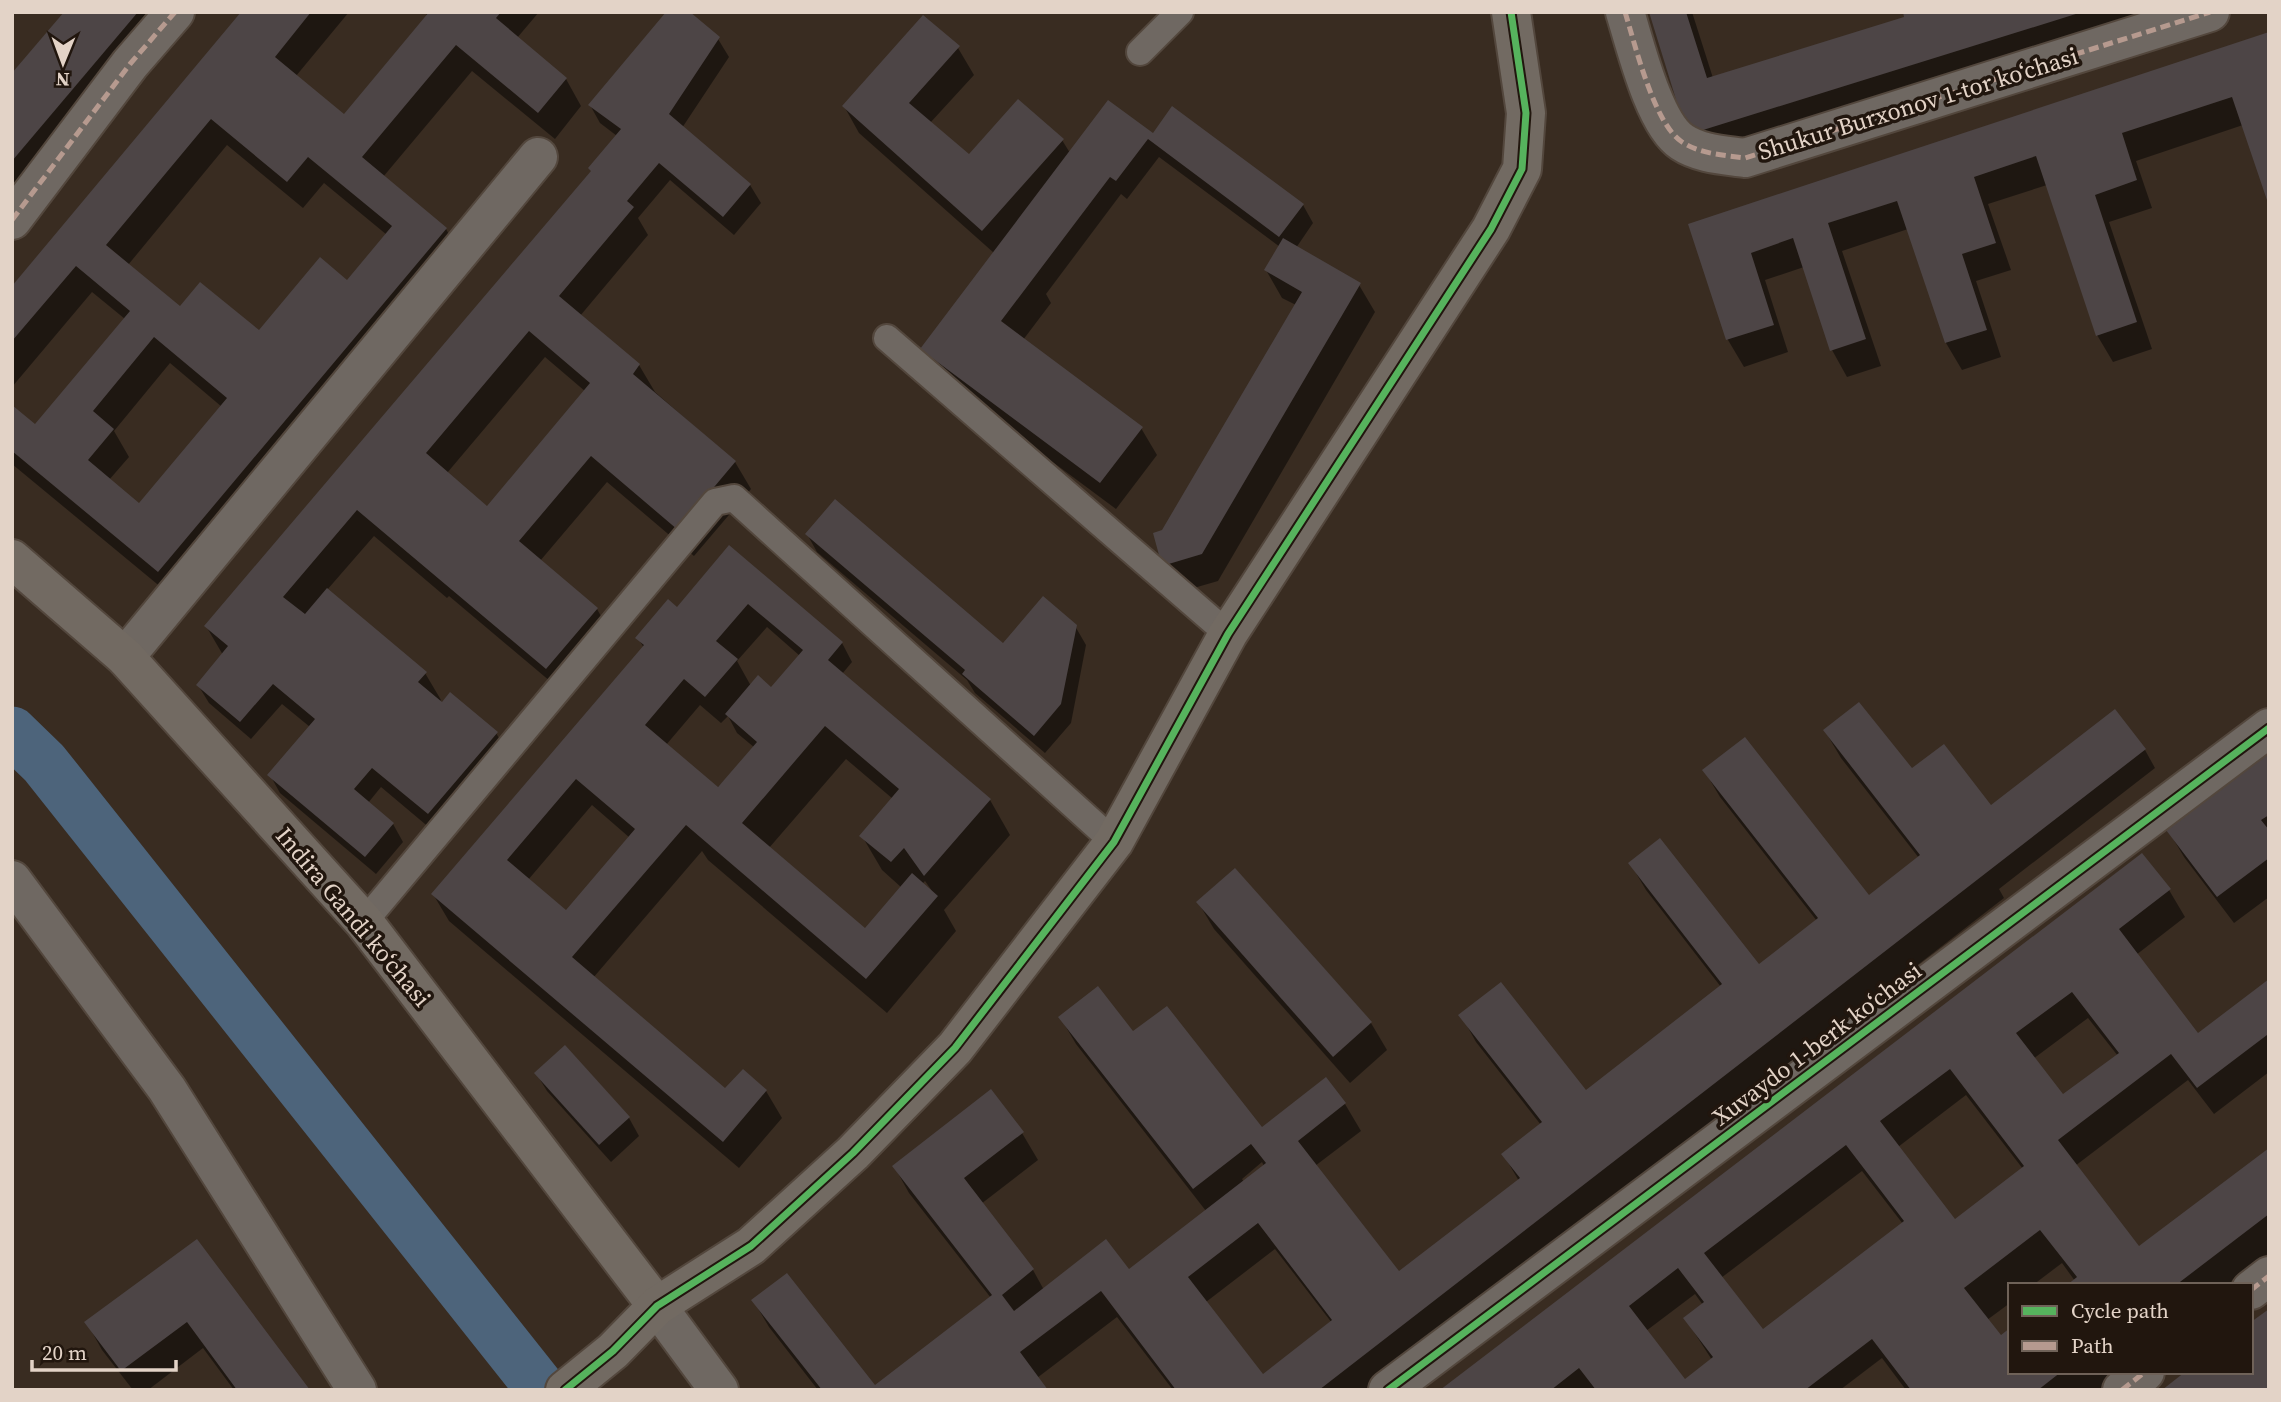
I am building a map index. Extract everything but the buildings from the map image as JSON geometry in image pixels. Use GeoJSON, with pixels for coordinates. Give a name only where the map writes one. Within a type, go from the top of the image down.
{"type":"FeatureCollection","features":[{"type":"Feature","properties":{"kind":"street"},"geometry":{"type":"LineString","coordinates":[[12,220],[130,64],[175,12]]}},
{"type":"Feature","properties":{"kind":"street"},"geometry":{"type":"LineString","coordinates":[[565,1390],[613,1351],[657,1306],[751,1246],[853,1153],[955,1048],[1114,842],[1228,634],[1491,229],[1522,169],[1526,113],[1511,12]]}},
{"type":"Feature","properties":{"kind":"street","name":"Shukur Burxonov 1-tor koʻchasi"},"geometry":{"type":"LineString","coordinates":[[1625,12],[1643,73],[1665,124],[1681,141],[1707,153],[1745,158],[2210,12]]}},
{"type":"Feature","properties":{"kind":"street"},"geometry":{"type":"LineString","coordinates":[[125,657],[538,157]]}},
{"type":"Feature","properties":{"kind":"street","name":"Indira Gandi koʻchasi"},"geometry":{"type":"LineString","coordinates":[[12,559],[125,657],[364,922],[657,1306]]}},
{"type":"Feature","properties":{"kind":"street","name":"Xuvaydo 1-berk koʻchasi"},"geometry":{"type":"LineString","coordinates":[[1388,1390],[2269,728]]}},
{"type":"Feature","properties":{"kind":"street"},"geometry":{"type":"LineString","coordinates":[[12,880],[167,1089],[357,1390]]}},
{"type":"Feature","properties":{"kind":"street"},"geometry":{"type":"LineString","coordinates":[[2253,1288],[2269,1276]]}},
{"type":"Feature","properties":{"kind":"street"},"geometry":{"type":"LineString","coordinates":[[657,1306],[719,1390]]}},
{"type":"Feature","properties":{"kind":"street"},"geometry":{"type":"LineString","coordinates":[[2122,1390],[2142,1374]]}},
{"type":"Feature","properties":{"kind":"lane"},"geometry":{"type":"LineString","coordinates":[[1140,52],[1180,12]]}},
{"type":"Feature","properties":{"kind":"lane"},"geometry":{"type":"LineString","coordinates":[[887,338],[1228,634]]}},
{"type":"Feature","properties":{"kind":"lane"},"geometry":{"type":"LineString","coordinates":[[364,922],[715,502],[734,498],[1114,842]]}},
{"type":"Feature","properties":{"kind":"waterway"},"geometry":{"type":"LineString","coordinates":[[12,732],[44,763],[542,1390]]}},
{"type":"Feature","properties":{"kind":"marked path"},"geometry":{"type":"LineString","coordinates":[[12,220],[130,64],[175,12]]}},
{"type":"Feature","properties":{"kind":"marked path"},"geometry":{"type":"LineString","coordinates":[[1625,12],[1654,101],[1672,133],[1696,149],[1745,158],[2210,12]]}},
{"type":"Feature","properties":{"kind":"marked path"},"geometry":{"type":"LineString","coordinates":[[2253,1288],[2269,1276]]}},
{"type":"Feature","properties":{"kind":"marked path"},"geometry":{"type":"LineString","coordinates":[[2122,1390],[2142,1374]]}},
{"type":"Feature","properties":{"kind":"cycle path"},"geometry":{"type":"LineString","coordinates":[[565,1390],[613,1351],[657,1306],[751,1246],[853,1153],[955,1048],[1114,842],[1228,634],[1491,229],[1522,169],[1526,113],[1511,12]]}},
{"type":"Feature","properties":{"kind":"cycle path"},"geometry":{"type":"LineString","coordinates":[[1388,1390],[2269,728]]}}]}
